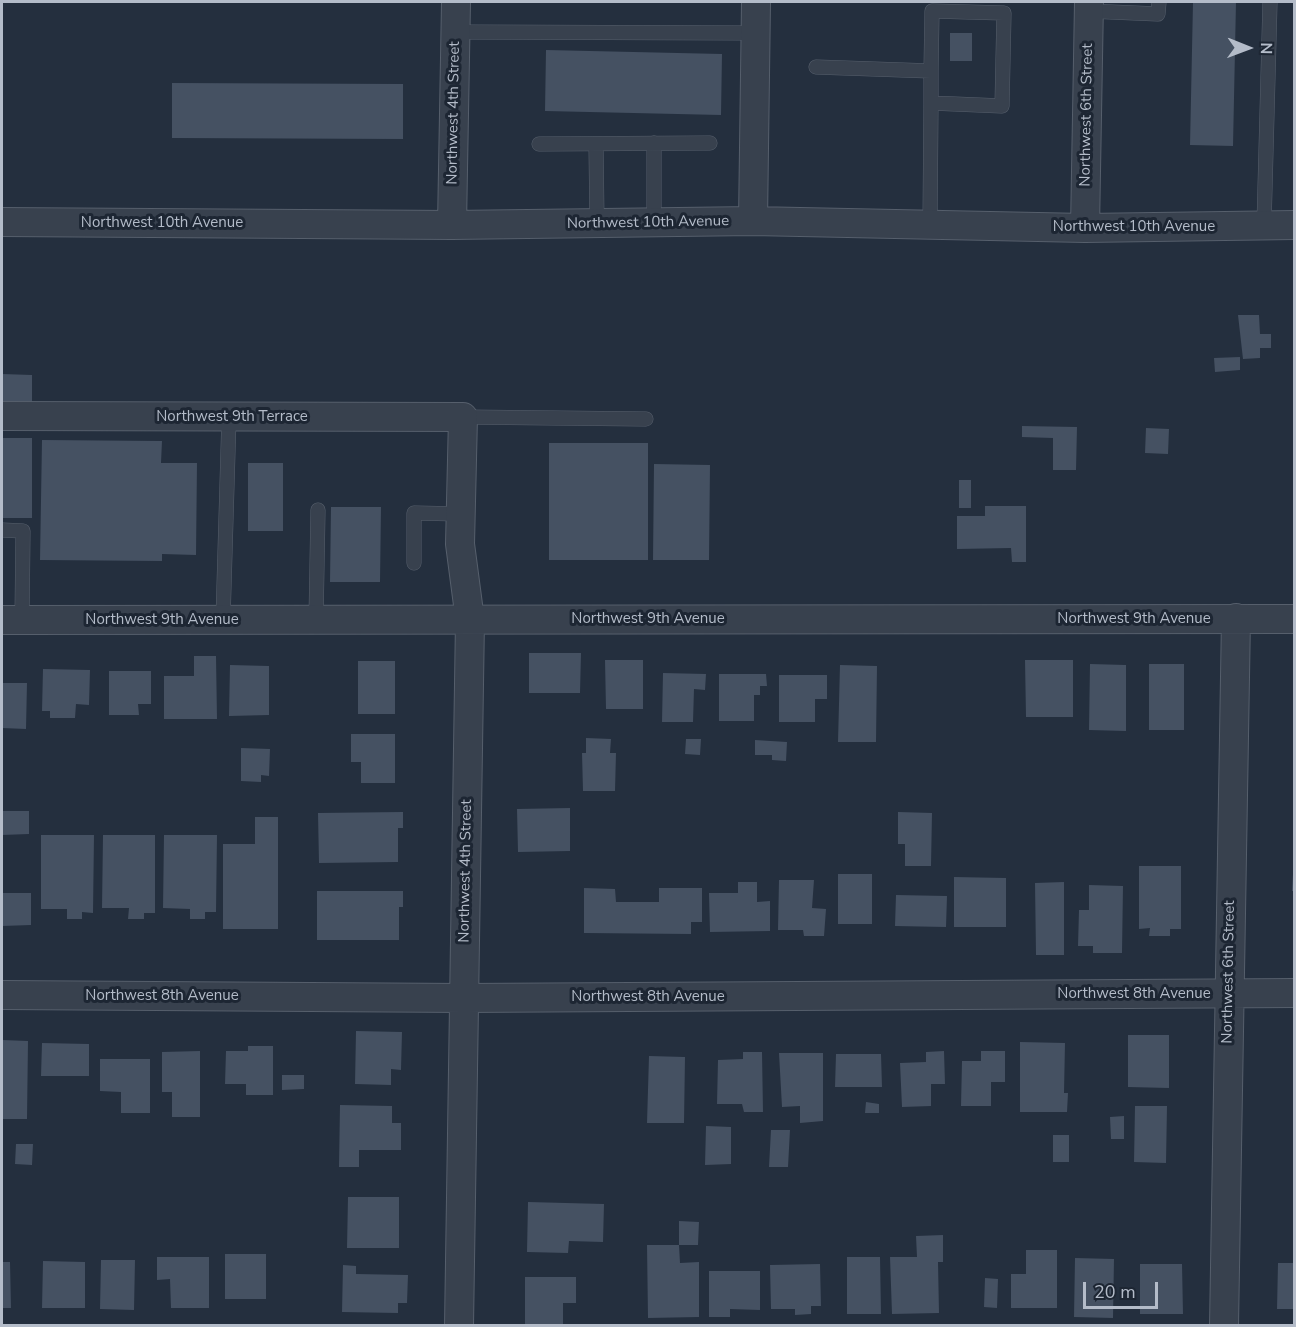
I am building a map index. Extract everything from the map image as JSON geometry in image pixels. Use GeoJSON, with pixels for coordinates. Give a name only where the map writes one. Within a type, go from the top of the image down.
{"type":"FeatureCollection","features":[{"type":"Feature","properties":{"kind":"street","name":"Northwest 4th Street"},"geometry":{"type":"LineString","coordinates":[[452,225],[456,2]]}},
{"type":"Feature","properties":{"kind":"street"},"geometry":{"type":"LineString","coordinates":[[753,221],[756,2]]}},
{"type":"Feature","properties":{"kind":"street","name":"Northwest 6th Street"},"geometry":{"type":"LineString","coordinates":[[1085,228],[1088,6]]}},
{"type":"Feature","properties":{"kind":"street","name":"Northwest 10th Avenue"},"geometry":{"type":"LineString","coordinates":[[2,222],[452,225],[753,221],[1085,228],[1294,225]]}},
{"type":"Feature","properties":{"kind":"street","name":"Northwest 9th Terrace"},"geometry":{"type":"LineString","coordinates":[[2,416],[463,417]]}},
{"type":"Feature","properties":{"kind":"street","name":"Northwest 4th Street"},"geometry":{"type":"LineString","coordinates":[[459,1326],[470,620],[460,544],[463,417]]}},
{"type":"Feature","properties":{"kind":"street","name":"Northwest 6th Street"},"geometry":{"type":"LineString","coordinates":[[1224,1326],[1236,618]]}},
{"type":"Feature","properties":{"kind":"street","name":"Northwest 9th Avenue"},"geometry":{"type":"LineString","coordinates":[[12,620],[1294,619]]}},
{"type":"Feature","properties":{"kind":"street","name":"Northwest 8th Avenue"},"geometry":{"type":"LineString","coordinates":[[2,995],[464,998],[1294,993]]}},
{"type":"Feature","properties":{"kind":"lane"},"geometry":{"type":"LineString","coordinates":[[1088,6],[1158,14],[1159,2]]}},
{"type":"Feature","properties":{"kind":"lane"},"geometry":{"type":"LineString","coordinates":[[1264,225],[1270,2]]}},
{"type":"Feature","properties":{"kind":"lane"},"geometry":{"type":"LineString","coordinates":[[930,225],[931,71],[932,11],[1004,13],[1002,106],[931,103]]}},
{"type":"Feature","properties":{"kind":"lane"},"geometry":{"type":"LineString","coordinates":[[456,32],[755,33]]}},
{"type":"Feature","properties":{"kind":"lane"},"geometry":{"type":"LineString","coordinates":[[816,67],[931,71]]}},
{"type":"Feature","properties":{"kind":"lane"},"geometry":{"type":"LineString","coordinates":[[539,144],[710,142]]}},
{"type":"Feature","properties":{"kind":"lane"},"geometry":{"type":"LineString","coordinates":[[654,143],[654,223]]}},
{"type":"Feature","properties":{"kind":"lane"},"geometry":{"type":"LineString","coordinates":[[596,144],[597,223]]}},
{"type":"Feature","properties":{"kind":"lane"},"geometry":{"type":"LineString","coordinates":[[223,620],[229,417]]}},
{"type":"Feature","properties":{"kind":"lane"},"geometry":{"type":"LineString","coordinates":[[463,417],[646,419]]}},
{"type":"Feature","properties":{"kind":"lane"},"geometry":{"type":"LineString","coordinates":[[316,620],[318,510]]}},
{"type":"Feature","properties":{"kind":"lane"},"geometry":{"type":"LineString","coordinates":[[414,563],[414,513],[460,514]]}},
{"type":"Feature","properties":{"kind":"lane"},"geometry":{"type":"LineString","coordinates":[[2,531],[23,531],[12,620]]}},
{"type":"Feature","properties":{"kind":"building"},"geometry":{"type":"Polygon","coordinates":[[[1193,2],[1236,2],[1233,146],[1190,145],[1193,2]]]}},
{"type":"Feature","properties":{"kind":"building"},"geometry":{"type":"Polygon","coordinates":[[[950,33],[972,33],[972,61],[950,61],[950,33]]]}},
{"type":"Feature","properties":{"kind":"building"},"geometry":{"type":"Polygon","coordinates":[[[546,50],[722,54],[721,115],[545,111],[546,50]]]}},
{"type":"Feature","properties":{"kind":"building"},"geometry":{"type":"Polygon","coordinates":[[[172,83],[403,84],[403,139],[172,138],[172,83]]]}},
{"type":"Feature","properties":{"kind":"building"},"geometry":{"type":"Polygon","coordinates":[[[1238,315],[1259,315],[1260,334],[1271,334],[1271,348],[1260,348],[1260,358],[1243,359],[1238,315]]]}},
{"type":"Feature","properties":{"kind":"building"},"geometry":{"type":"Polygon","coordinates":[[[1240,357],[1240,370],[1215,372],[1214,358],[1240,357]]]}},
{"type":"Feature","properties":{"kind":"building"},"geometry":{"type":"Polygon","coordinates":[[[2,374],[32,375],[32,405],[2,404],[2,374]]]}},
{"type":"Feature","properties":{"kind":"building"},"geometry":{"type":"Polygon","coordinates":[[[1022,426],[1077,427],[1076,470],[1053,470],[1053,438],[1022,437],[1022,426]]]}},
{"type":"Feature","properties":{"kind":"building"},"geometry":{"type":"Polygon","coordinates":[[[1146,428],[1169,429],[1168,454],[1145,453],[1146,428]]]}},
{"type":"Feature","properties":{"kind":"building"},"geometry":{"type":"Polygon","coordinates":[[[2,438],[32,438],[32,518],[2,518],[2,438]]]}},
{"type":"Feature","properties":{"kind":"building"},"geometry":{"type":"Polygon","coordinates":[[[42,440],[162,441],[161,463],[197,463],[196,555],[162,554],[162,561],[40,560],[42,440]]]}},
{"type":"Feature","properties":{"kind":"building"},"geometry":{"type":"Polygon","coordinates":[[[549,443],[648,443],[648,560],[549,560],[549,443]]]}},
{"type":"Feature","properties":{"kind":"building"},"geometry":{"type":"Polygon","coordinates":[[[248,463],[283,463],[283,531],[248,531],[248,463]]]}},
{"type":"Feature","properties":{"kind":"building"},"geometry":{"type":"Polygon","coordinates":[[[654,464],[710,465],[709,560],[653,560],[654,464]]]}},
{"type":"Feature","properties":{"kind":"building"},"geometry":{"type":"Polygon","coordinates":[[[959,480],[971,480],[971,508],[959,508],[959,480]]]}},
{"type":"Feature","properties":{"kind":"building"},"geometry":{"type":"Polygon","coordinates":[[[985,506],[1026,506],[1026,562],[1012,562],[1011,548],[957,549],[957,516],[985,516],[985,506]]]}},
{"type":"Feature","properties":{"kind":"building"},"geometry":{"type":"Polygon","coordinates":[[[331,507],[381,507],[380,582],[330,582],[331,507]]]}},
{"type":"Feature","properties":{"kind":"building"},"geometry":{"type":"Polygon","coordinates":[[[529,653],[581,653],[580,693],[529,693],[529,653]]]}},
{"type":"Feature","properties":{"kind":"building"},"geometry":{"type":"Polygon","coordinates":[[[194,656],[216,656],[217,719],[164,719],[164,676],[194,676],[194,656]]]}},
{"type":"Feature","properties":{"kind":"building"},"geometry":{"type":"Polygon","coordinates":[[[605,660],[643,660],[643,709],[606,709],[605,660]]]}},
{"type":"Feature","properties":{"kind":"building"},"geometry":{"type":"Polygon","coordinates":[[[1025,660],[1073,660],[1073,717],[1026,717],[1025,660]]]}},
{"type":"Feature","properties":{"kind":"building"},"geometry":{"type":"Polygon","coordinates":[[[358,661],[395,661],[395,714],[358,714],[358,661]]]}},
{"type":"Feature","properties":{"kind":"building"},"geometry":{"type":"Polygon","coordinates":[[[1090,664],[1126,665],[1126,731],[1089,730],[1090,664]]]}},
{"type":"Feature","properties":{"kind":"building"},"geometry":{"type":"Polygon","coordinates":[[[1149,664],[1184,664],[1184,730],[1149,730],[1149,664]]]}},
{"type":"Feature","properties":{"kind":"building"},"geometry":{"type":"Polygon","coordinates":[[[230,665],[269,666],[269,715],[229,716],[230,665]]]}},
{"type":"Feature","properties":{"kind":"building"},"geometry":{"type":"Polygon","coordinates":[[[840,665],[877,666],[876,742],[838,742],[840,665]]]}},
{"type":"Feature","properties":{"kind":"building"},"geometry":{"type":"Polygon","coordinates":[[[43,669],[90,670],[89,705],[76,704],[75,718],[50,718],[50,711],[42,711],[43,669]]]}},
{"type":"Feature","properties":{"kind":"building"},"geometry":{"type":"Polygon","coordinates":[[[109,671],[151,671],[151,704],[138,704],[139,715],[109,715],[109,671]]]}},
{"type":"Feature","properties":{"kind":"building"},"geometry":{"type":"Polygon","coordinates":[[[663,673],[706,674],[705,690],[694,689],[693,722],[662,722],[663,673]]]}},
{"type":"Feature","properties":{"kind":"building"},"geometry":{"type":"Polygon","coordinates":[[[719,674],[766,674],[767,686],[760,686],[760,695],[754,695],[754,721],[719,721],[719,674]]]}},
{"type":"Feature","properties":{"kind":"building"},"geometry":{"type":"Polygon","coordinates":[[[779,675],[827,675],[827,699],[815,699],[815,722],[779,722],[779,675]]]}},
{"type":"Feature","properties":{"kind":"building"},"geometry":{"type":"Polygon","coordinates":[[[2,683],[27,683],[26,729],[2,728],[2,683]]]}},
{"type":"Feature","properties":{"kind":"building"},"geometry":{"type":"Polygon","coordinates":[[[351,734],[395,734],[395,783],[361,783],[361,762],[351,762],[351,734]]]}},
{"type":"Feature","properties":{"kind":"building"},"geometry":{"type":"Polygon","coordinates":[[[586,738],[611,739],[610,753],[616,753],[615,791],[583,791],[582,753],[586,753],[586,738]]]}},
{"type":"Feature","properties":{"kind":"building"},"geometry":{"type":"Polygon","coordinates":[[[686,739],[701,739],[700,755],[685,754],[686,739]]]}},
{"type":"Feature","properties":{"kind":"building"},"geometry":{"type":"Polygon","coordinates":[[[755,740],[787,742],[786,761],[772,760],[772,755],[755,755],[755,740]]]}},
{"type":"Feature","properties":{"kind":"building"},"geometry":{"type":"Polygon","coordinates":[[[241,748],[270,749],[269,776],[261,775],[261,782],[241,781],[241,748]]]}},
{"type":"Feature","properties":{"kind":"building"},"geometry":{"type":"Polygon","coordinates":[[[570,808],[570,851],[518,852],[517,809],[570,808]]]}},
{"type":"Feature","properties":{"kind":"building"},"geometry":{"type":"Polygon","coordinates":[[[2,811],[29,811],[29,834],[2,835],[2,811]]]}},
{"type":"Feature","properties":{"kind":"building"},"geometry":{"type":"Polygon","coordinates":[[[403,812],[403,828],[398,828],[398,862],[319,863],[318,813],[403,812]]]}},
{"type":"Feature","properties":{"kind":"building"},"geometry":{"type":"Polygon","coordinates":[[[898,812],[932,813],[931,866],[905,866],[905,844],[898,844],[898,812]]]}},
{"type":"Feature","properties":{"kind":"building"},"geometry":{"type":"Polygon","coordinates":[[[255,817],[278,817],[278,929],[223,929],[223,844],[255,844],[255,817]]]}},
{"type":"Feature","properties":{"kind":"building"},"geometry":{"type":"Polygon","coordinates":[[[41,835],[94,835],[93,913],[82,912],[82,919],[67,919],[67,909],[41,909],[41,835]]]}},
{"type":"Feature","properties":{"kind":"building"},"geometry":{"type":"Polygon","coordinates":[[[103,835],[155,835],[155,913],[144,913],[144,919],[128,919],[129,908],[102,908],[103,835]]]}},
{"type":"Feature","properties":{"kind":"building"},"geometry":{"type":"Polygon","coordinates":[[[164,835],[217,835],[216,912],[205,912],[205,919],[190,919],[190,909],[163,908],[164,835]]]}},
{"type":"Feature","properties":{"kind":"building"},"geometry":{"type":"Polygon","coordinates":[[[1139,866],[1181,866],[1181,929],[1170,929],[1170,936],[1149,936],[1150,928],[1139,929],[1139,866]]]}},
{"type":"Feature","properties":{"kind":"building"},"geometry":{"type":"Polygon","coordinates":[[[838,874],[872,874],[872,924],[838,924],[838,874]]]}},
{"type":"Feature","properties":{"kind":"building"},"geometry":{"type":"Polygon","coordinates":[[[1293,874],[1294,891],[1292,891],[1293,874]]]}},
{"type":"Feature","properties":{"kind":"building"},"geometry":{"type":"Polygon","coordinates":[[[954,877],[1006,878],[1006,927],[954,927],[954,877]]]}},
{"type":"Feature","properties":{"kind":"building"},"geometry":{"type":"Polygon","coordinates":[[[779,880],[814,880],[812,908],[826,909],[824,936],[804,936],[803,930],[778,930],[779,880]]]}},
{"type":"Feature","properties":{"kind":"building"},"geometry":{"type":"Polygon","coordinates":[[[738,882],[757,882],[757,902],[770,901],[770,931],[710,932],[709,893],[738,893],[738,882]]]}},
{"type":"Feature","properties":{"kind":"building"},"geometry":{"type":"Polygon","coordinates":[[[1064,882],[1064,955],[1036,955],[1035,883],[1064,882]]]}},
{"type":"Feature","properties":{"kind":"building"},"geometry":{"type":"Polygon","coordinates":[[[1089,885],[1123,886],[1122,953],[1093,953],[1093,946],[1078,946],[1079,910],[1089,910],[1089,885]]]}},
{"type":"Feature","properties":{"kind":"building"},"geometry":{"type":"Polygon","coordinates":[[[584,888],[615,889],[616,902],[659,902],[659,888],[702,888],[702,922],[691,922],[691,934],[584,933],[584,888]]]}},
{"type":"Feature","properties":{"kind":"building"},"geometry":{"type":"Polygon","coordinates":[[[317,891],[403,891],[403,907],[399,907],[399,940],[317,940],[317,891]]]}},
{"type":"Feature","properties":{"kind":"building"},"geometry":{"type":"Polygon","coordinates":[[[2,893],[31,893],[31,925],[2,926],[2,893]]]}},
{"type":"Feature","properties":{"kind":"building"},"geometry":{"type":"Polygon","coordinates":[[[896,895],[947,896],[946,927],[895,926],[896,895]]]}},
{"type":"Feature","properties":{"kind":"building"},"geometry":{"type":"Polygon","coordinates":[[[356,1031],[402,1032],[401,1070],[391,1069],[391,1085],[355,1084],[356,1031]]]}},
{"type":"Feature","properties":{"kind":"building"},"geometry":{"type":"Polygon","coordinates":[[[1128,1035],[1169,1035],[1169,1088],[1128,1087],[1128,1035]]]}},
{"type":"Feature","properties":{"kind":"building"},"geometry":{"type":"Polygon","coordinates":[[[2,1040],[28,1041],[27,1119],[2,1119],[2,1040]]]}},
{"type":"Feature","properties":{"kind":"building"},"geometry":{"type":"Polygon","coordinates":[[[1020,1042],[1065,1043],[1064,1093],[1068,1093],[1067,1112],[1020,1112],[1020,1042]]]}},
{"type":"Feature","properties":{"kind":"building"},"geometry":{"type":"Polygon","coordinates":[[[42,1043],[89,1044],[89,1076],[41,1076],[42,1043]]]}},
{"type":"Feature","properties":{"kind":"building"},"geometry":{"type":"Polygon","coordinates":[[[248,1046],[273,1046],[273,1095],[246,1095],[246,1084],[225,1084],[226,1051],[248,1051],[248,1046]]]}},
{"type":"Feature","properties":{"kind":"building"},"geometry":{"type":"Polygon","coordinates":[[[200,1051],[200,1117],[172,1117],[172,1092],[162,1092],[162,1052],[200,1051]]]}},
{"type":"Feature","properties":{"kind":"building"},"geometry":{"type":"Polygon","coordinates":[[[944,1051],[945,1084],[931,1084],[931,1106],[902,1107],[900,1063],[926,1062],[926,1052],[944,1051]]]}},
{"type":"Feature","properties":{"kind":"building"},"geometry":{"type":"Polygon","coordinates":[[[981,1051],[1005,1051],[1005,1082],[991,1082],[991,1106],[961,1106],[962,1061],[981,1061],[981,1051]]]}},
{"type":"Feature","properties":{"kind":"building"},"geometry":{"type":"Polygon","coordinates":[[[743,1052],[762,1052],[763,1112],[744,1112],[742,1104],[717,1104],[718,1060],[743,1059],[743,1052]]]}},
{"type":"Feature","properties":{"kind":"building"},"geometry":{"type":"Polygon","coordinates":[[[779,1053],[823,1053],[823,1121],[800,1123],[800,1106],[782,1107],[779,1053]]]}},
{"type":"Feature","properties":{"kind":"building"},"geometry":{"type":"Polygon","coordinates":[[[836,1054],[881,1054],[882,1087],[835,1087],[836,1054]]]}},
{"type":"Feature","properties":{"kind":"building"},"geometry":{"type":"Polygon","coordinates":[[[649,1056],[685,1057],[684,1123],[647,1123],[649,1056]]]}},
{"type":"Feature","properties":{"kind":"building"},"geometry":{"type":"Polygon","coordinates":[[[100,1059],[150,1059],[150,1113],[121,1113],[121,1092],[100,1091],[100,1059]]]}},
{"type":"Feature","properties":{"kind":"building"},"geometry":{"type":"Polygon","coordinates":[[[282,1075],[304,1075],[304,1089],[282,1090],[282,1075]]]}},
{"type":"Feature","properties":{"kind":"building"},"geometry":{"type":"Polygon","coordinates":[[[866,1102],[879,1104],[879,1113],[865,1113],[866,1102]]]}},
{"type":"Feature","properties":{"kind":"building"},"geometry":{"type":"Polygon","coordinates":[[[340,1105],[392,1106],[392,1123],[401,1123],[401,1150],[359,1150],[359,1167],[339,1167],[340,1105]]]}},
{"type":"Feature","properties":{"kind":"building"},"geometry":{"type":"Polygon","coordinates":[[[1135,1106],[1167,1106],[1166,1163],[1134,1162],[1135,1106]]]}},
{"type":"Feature","properties":{"kind":"building"},"geometry":{"type":"Polygon","coordinates":[[[1124,1116],[1124,1139],[1111,1139],[1110,1117],[1124,1116]]]}},
{"type":"Feature","properties":{"kind":"building"},"geometry":{"type":"Polygon","coordinates":[[[706,1126],[731,1127],[731,1164],[705,1165],[706,1126]]]}},
{"type":"Feature","properties":{"kind":"building"},"geometry":{"type":"Polygon","coordinates":[[[771,1130],[790,1130],[788,1167],[769,1167],[771,1130]]]}},
{"type":"Feature","properties":{"kind":"building"},"geometry":{"type":"Polygon","coordinates":[[[1053,1135],[1069,1135],[1069,1162],[1053,1162],[1053,1135]]]}},
{"type":"Feature","properties":{"kind":"building"},"geometry":{"type":"Polygon","coordinates":[[[16,1144],[33,1144],[32,1165],[15,1164],[16,1144]]]}},
{"type":"Feature","properties":{"kind":"building"},"geometry":{"type":"Polygon","coordinates":[[[348,1197],[399,1197],[399,1248],[347,1248],[348,1197]]]}},
{"type":"Feature","properties":{"kind":"building"},"geometry":{"type":"Polygon","coordinates":[[[528,1202],[604,1204],[603,1242],[569,1241],[568,1253],[527,1252],[528,1202]]]}},
{"type":"Feature","properties":{"kind":"building"},"geometry":{"type":"Polygon","coordinates":[[[679,1221],[699,1222],[698,1245],[679,1245],[679,1221]]]}},
{"type":"Feature","properties":{"kind":"building"},"geometry":{"type":"Polygon","coordinates":[[[943,1235],[943,1262],[938,1262],[939,1313],[892,1314],[890,1257],[917,1257],[916,1236],[943,1235]]]}},
{"type":"Feature","properties":{"kind":"building"},"geometry":{"type":"Polygon","coordinates":[[[647,1245],[679,1245],[680,1263],[699,1262],[699,1317],[648,1318],[647,1245]]]}},
{"type":"Feature","properties":{"kind":"building"},"geometry":{"type":"Polygon","coordinates":[[[1026,1250],[1057,1250],[1057,1308],[1011,1308],[1011,1274],[1026,1274],[1026,1250]]]}},
{"type":"Feature","properties":{"kind":"building"},"geometry":{"type":"Polygon","coordinates":[[[225,1254],[266,1254],[266,1299],[225,1299],[225,1254]]]}},
{"type":"Feature","properties":{"kind":"building"},"geometry":{"type":"Polygon","coordinates":[[[157,1257],[209,1257],[209,1308],[171,1308],[170,1279],[157,1280],[157,1257]]]}},
{"type":"Feature","properties":{"kind":"building"},"geometry":{"type":"Polygon","coordinates":[[[847,1257],[880,1257],[881,1314],[847,1314],[847,1257]]]}},
{"type":"Feature","properties":{"kind":"building"},"geometry":{"type":"Polygon","coordinates":[[[1075,1258],[1114,1259],[1113,1318],[1074,1317],[1075,1258]]]}},
{"type":"Feature","properties":{"kind":"building"},"geometry":{"type":"Polygon","coordinates":[[[101,1260],[135,1260],[134,1310],[100,1309],[101,1260]]]}},
{"type":"Feature","properties":{"kind":"building"},"geometry":{"type":"Polygon","coordinates":[[[43,1261],[85,1262],[85,1308],[42,1308],[43,1261]]]}},
{"type":"Feature","properties":{"kind":"building"},"geometry":{"type":"Polygon","coordinates":[[[2,1262],[10,1262],[11,1308],[2,1308],[2,1262]]]}},
{"type":"Feature","properties":{"kind":"building"},"geometry":{"type":"Polygon","coordinates":[[[1278,1263],[1294,1263],[1294,1309],[1277,1309],[1278,1263]]]}},
{"type":"Feature","properties":{"kind":"building"},"geometry":{"type":"Polygon","coordinates":[[[820,1264],[821,1306],[811,1306],[811,1314],[795,1315],[795,1309],[771,1309],[770,1265],[820,1264]]]}},
{"type":"Feature","properties":{"kind":"building"},"geometry":{"type":"Polygon","coordinates":[[[1140,1264],[1182,1264],[1183,1314],[1140,1314],[1140,1264]]]}},
{"type":"Feature","properties":{"kind":"building"},"geometry":{"type":"Polygon","coordinates":[[[343,1265],[356,1266],[356,1274],[408,1275],[407,1303],[398,1303],[398,1313],[342,1312],[343,1265]]]}},
{"type":"Feature","properties":{"kind":"building"},"geometry":{"type":"Polygon","coordinates":[[[709,1271],[760,1271],[760,1310],[730,1309],[730,1317],[709,1317],[709,1271]]]}},
{"type":"Feature","properties":{"kind":"building"},"geometry":{"type":"Polygon","coordinates":[[[525,1277],[576,1277],[576,1303],[563,1303],[563,1326],[525,1326],[525,1277]]]}},
{"type":"Feature","properties":{"kind":"building"},"geometry":{"type":"Polygon","coordinates":[[[985,1278],[998,1279],[997,1308],[984,1307],[985,1278]]]}}]}
